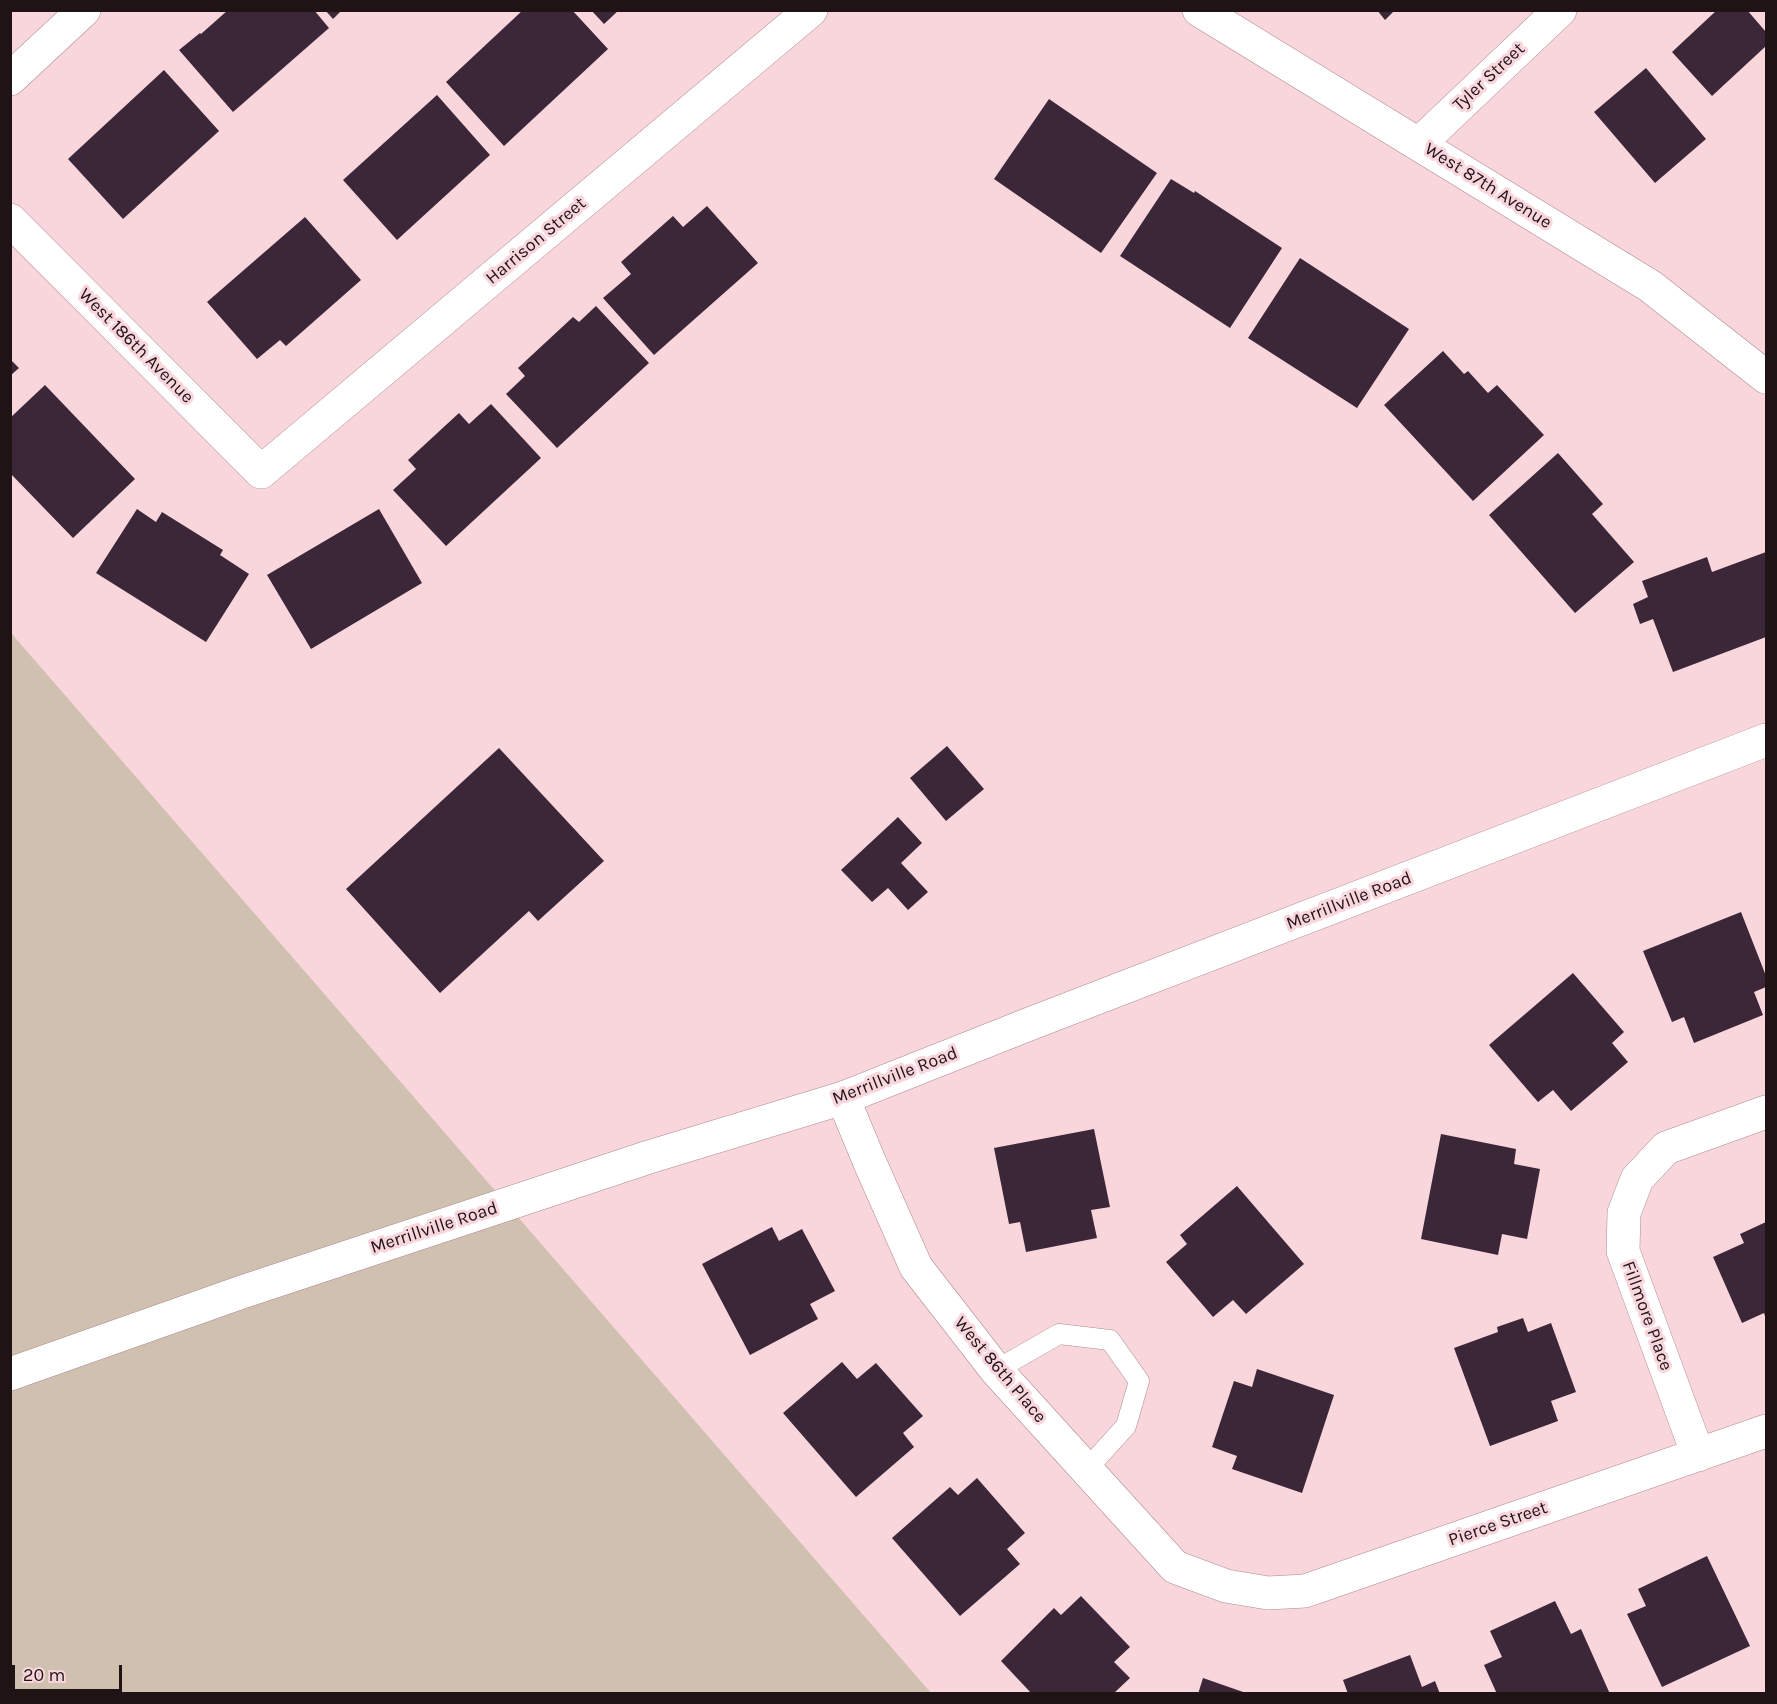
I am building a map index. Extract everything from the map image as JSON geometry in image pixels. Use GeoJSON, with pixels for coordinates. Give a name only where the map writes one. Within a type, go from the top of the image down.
{"type":"FeatureCollection","features":[{"type":"Feature","properties":{"kind":"street"},"geometry":{"type":"LineString","coordinates":[[10,80],[84,10]]}},
{"type":"Feature","properties":{"kind":"street","name":"Harrison Street"},"geometry":{"type":"LineString","coordinates":[[261,472],[811,10]]}},
{"type":"Feature","properties":{"kind":"street","name":"West 87th Avenue"},"geometry":{"type":"LineString","coordinates":[[1199,10],[1650,286],[1767,377]]}},
{"type":"Feature","properties":{"kind":"street","name":"Tyler Street"},"geometry":{"type":"LineString","coordinates":[[1419,144],[1560,10]]}},
{"type":"Feature","properties":{"kind":"street","name":"West 186th Avenue"},"geometry":{"type":"LineString","coordinates":[[10,220],[261,472]]}},
{"type":"Feature","properties":{"kind":"street","name":"Merrillville Road"},"geometry":{"type":"LineString","coordinates":[[10,1374],[264,1284],[637,1161],[843,1098],[1767,740]]}},
{"type":"Feature","properties":{"kind":"street","name":"West 86th Place"},"geometry":{"type":"LineString","coordinates":[[843,1098],[916,1268],[996,1370],[1175,1567],[1226,1586]]}},
{"type":"Feature","properties":{"kind":"street","name":"Fillmore Place"},"geometry":{"type":"LineString","coordinates":[[1698,1455],[1623,1251],[1624,1213],[1637,1179],[1666,1148],[1767,1112]]}},
{"type":"Feature","properties":{"kind":"street","name":"Pierce Street"},"geometry":{"type":"LineString","coordinates":[[1226,1586],[1268,1593],[1305,1591],[1767,1431]]}},
{"type":"Feature","properties":{"kind":"lane"},"geometry":{"type":"LineString","coordinates":[[996,1370],[1059,1334],[1110,1340],[1139,1381],[1126,1425],[1087,1469]]}},
{"type":"Feature","properties":{"kind":"shaded area"},"geometry":{"type":"Polygon","coordinates":[[[11,633],[931,1693],[11,1693],[11,633]]]}},
{"type":"Feature","properties":{"kind":"building"},"geometry":{"type":"Polygon","coordinates":[[[228,10],[314,10],[329,28],[233,112],[179,50],[228,10]]]}},
{"type":"Feature","properties":{"kind":"building"},"geometry":{"type":"Polygon","coordinates":[[[325,10],[342,10],[333,19],[325,10]]]}},
{"type":"Feature","properties":{"kind":"building"},"geometry":{"type":"Polygon","coordinates":[[[523,10],[572,10],[608,49],[504,146],[446,82],[523,10]]]}},
{"type":"Feature","properties":{"kind":"building"},"geometry":{"type":"Polygon","coordinates":[[[591,10],[619,10],[604,24],[591,10]]]}},
{"type":"Feature","properties":{"kind":"building"},"geometry":{"type":"Polygon","coordinates":[[[1377,10],[1395,10],[1385,20],[1377,10]]]}},
{"type":"Feature","properties":{"kind":"building"},"geometry":{"type":"Polygon","coordinates":[[[1717,10],[1747,10],[1766,32],[1766,46],[1712,96],[1672,52],[1717,10]]]}},
{"type":"Feature","properties":{"kind":"building"},"geometry":{"type":"Polygon","coordinates":[[[1646,68],[1706,139],[1655,183],[1594,112],[1646,68]]]}},
{"type":"Feature","properties":{"kind":"building"},"geometry":{"type":"Polygon","coordinates":[[[164,70],[219,131],[123,219],[68,159],[164,70]]]}},
{"type":"Feature","properties":{"kind":"building"},"geometry":{"type":"Polygon","coordinates":[[[437,95],[490,155],[397,240],[343,180],[437,95]]]}},
{"type":"Feature","properties":{"kind":"building"},"geometry":{"type":"Polygon","coordinates":[[[1049,99],[1157,173],[1101,253],[994,179],[1049,99]]]}},
{"type":"Feature","properties":{"kind":"building"},"geometry":{"type":"Polygon","coordinates":[[[1171,179],[1194,193],[1195,191],[1282,248],[1230,328],[1120,256],[1171,179]]]}},
{"type":"Feature","properties":{"kind":"building"},"geometry":{"type":"Polygon","coordinates":[[[707,206],[758,263],[654,355],[603,298],[631,274],[621,262],[673,216],[683,227],[707,206]]]}},
{"type":"Feature","properties":{"kind":"building"},"geometry":{"type":"Polygon","coordinates":[[[305,217],[361,280],[286,346],[280,340],[257,359],[207,302],[305,217]]]}},
{"type":"Feature","properties":{"kind":"building"},"geometry":{"type":"Polygon","coordinates":[[[1300,258],[1409,329],[1357,408],[1248,338],[1300,258]]]}},
{"type":"Feature","properties":{"kind":"building"},"geometry":{"type":"Polygon","coordinates":[[[596,306],[649,363],[557,448],[506,394],[525,376],[518,368],[573,317],[579,322],[596,306]]]}},
{"type":"Feature","properties":{"kind":"building"},"geometry":{"type":"Polygon","coordinates":[[[1443,351],[1464,374],[1468,371],[1488,393],[1497,385],[1544,435],[1473,501],[1384,405],[1443,351]]]}},
{"type":"Feature","properties":{"kind":"building"},"geometry":{"type":"Polygon","coordinates":[[[10,359],[19,368],[10,376],[10,359]]]}},
{"type":"Feature","properties":{"kind":"building"},"geometry":{"type":"Polygon","coordinates":[[[45,385],[135,479],[73,538],[10,473],[10,418],[45,385]]]}},
{"type":"Feature","properties":{"kind":"building"},"geometry":{"type":"Polygon","coordinates":[[[491,404],[541,458],[446,546],[393,490],[416,469],[408,460],[459,413],[469,424],[491,404]]]}},
{"type":"Feature","properties":{"kind":"building"},"geometry":{"type":"Polygon","coordinates":[[[1558,453],[1603,504],[1592,514],[1634,562],[1575,613],[1489,515],[1558,453]]]}},
{"type":"Feature","properties":{"kind":"building"},"geometry":{"type":"Polygon","coordinates":[[[137,509],[156,522],[162,512],[223,550],[220,555],[249,574],[206,642],[96,573],[137,509]]]}},
{"type":"Feature","properties":{"kind":"building"},"geometry":{"type":"Polygon","coordinates":[[[379,509],[422,583],[311,649],[267,575],[379,509]]]}},
{"type":"Feature","properties":{"kind":"building"},"geometry":{"type":"Polygon","coordinates":[[[1766,552],[1766,637],[1673,672],[1653,619],[1640,624],[1633,604],[1648,597],[1642,581],[1707,557],[1712,572],[1766,552]]]}},
{"type":"Feature","properties":{"kind":"building"},"geometry":{"type":"Polygon","coordinates":[[[947,746],[984,789],[946,821],[910,778],[947,746]]]}},
{"type":"Feature","properties":{"kind":"building"},"geometry":{"type":"Polygon","coordinates":[[[499,748],[604,861],[538,921],[529,911],[440,993],[346,889],[499,748]]]}},
{"type":"Feature","properties":{"kind":"building"},"geometry":{"type":"Polygon","coordinates":[[[898,817],[922,843],[901,863],[928,892],[908,910],[888,888],[872,902],[841,870],[898,817]]]}},
{"type":"Feature","properties":{"kind":"building"},"geometry":{"type":"Polygon","coordinates":[[[1741,912],[1766,976],[1766,987],[1754,992],[1763,1015],[1694,1043],[1684,1017],[1672,1022],[1643,951],[1741,912]]]}},
{"type":"Feature","properties":{"kind":"building"},"geometry":{"type":"Polygon","coordinates":[[[1573,973],[1624,1032],[1612,1043],[1628,1062],[1571,1111],[1553,1090],[1538,1102],[1489,1045],[1573,973]]]}},
{"type":"Feature","properties":{"kind":"building"},"geometry":{"type":"Polygon","coordinates":[[[1094,1129],[1110,1207],[1091,1210],[1097,1238],[1026,1252],[1020,1222],[1009,1224],[994,1148],[1094,1129]]]}},
{"type":"Feature","properties":{"kind":"building"},"geometry":{"type":"Polygon","coordinates":[[[1441,1134],[1516,1149],[1514,1164],[1540,1169],[1527,1239],[1502,1234],[1498,1255],[1421,1239],[1441,1134]]]}},
{"type":"Feature","properties":{"kind":"building"},"geometry":{"type":"Polygon","coordinates":[[[1237,1186],[1304,1264],[1246,1314],[1233,1300],[1213,1317],[1166,1262],[1187,1244],[1180,1235],[1237,1186]]]}},
{"type":"Feature","properties":{"kind":"building"},"geometry":{"type":"Polygon","coordinates":[[[1766,1222],[1766,1319],[1764,1313],[1742,1323],[1713,1257],[1744,1243],[1740,1234],[1766,1222]]]}},
{"type":"Feature","properties":{"kind":"building"},"geometry":{"type":"Polygon","coordinates":[[[772,1227],[779,1241],[802,1229],[835,1291],[810,1304],[818,1319],[750,1355],[702,1264],[772,1227]]]}},
{"type":"Feature","properties":{"kind":"building"},"geometry":{"type":"Polygon","coordinates":[[[1523,1318],[1528,1332],[1551,1323],[1576,1392],[1551,1401],[1558,1421],[1490,1446],[1454,1348],[1498,1332],[1497,1327],[1523,1318]]]}},
{"type":"Feature","properties":{"kind":"building"},"geometry":{"type":"Polygon","coordinates":[[[842,1362],[857,1379],[876,1363],[923,1416],[903,1433],[914,1447],[856,1497],[783,1413],[842,1362]]]}},
{"type":"Feature","properties":{"kind":"building"},"geometry":{"type":"Polygon","coordinates":[[[1257,1369],[1334,1395],[1302,1493],[1232,1469],[1237,1456],[1212,1447],[1234,1381],[1252,1387],[1257,1369]]]}},
{"type":"Feature","properties":{"kind":"building"},"geometry":{"type":"Polygon","coordinates":[[[977,1478],[1025,1533],[1007,1549],[1020,1564],[960,1616],[892,1538],[950,1487],[958,1495],[977,1478]]]}},
{"type":"Feature","properties":{"kind":"building"},"geometry":{"type":"Polygon","coordinates":[[[1707,1556],[1750,1646],[1662,1687],[1627,1614],[1646,1606],[1638,1589],[1707,1556]]]}},
{"type":"Feature","properties":{"kind":"building"},"geometry":{"type":"Polygon","coordinates":[[[1081,1596],[1130,1647],[1114,1662],[1130,1678],[1113,1694],[1032,1694],[1001,1661],[1054,1608],[1061,1615],[1081,1596]]]}},
{"type":"Feature","properties":{"kind":"building"},"geometry":{"type":"Polygon","coordinates":[[[1555,1601],[1571,1634],[1581,1629],[1610,1694],[1497,1694],[1484,1665],[1502,1657],[1490,1631],[1555,1601]]]}},
{"type":"Feature","properties":{"kind":"building"},"geometry":{"type":"Polygon","coordinates":[[[1410,1655],[1422,1687],[1435,1681],[1440,1694],[1348,1694],[1343,1680],[1410,1655]]]}},
{"type":"Feature","properties":{"kind":"building"},"geometry":{"type":"Polygon","coordinates":[[[1203,1678],[1246,1693],[1246,1694],[1198,1694],[1203,1678]]]}}]}
